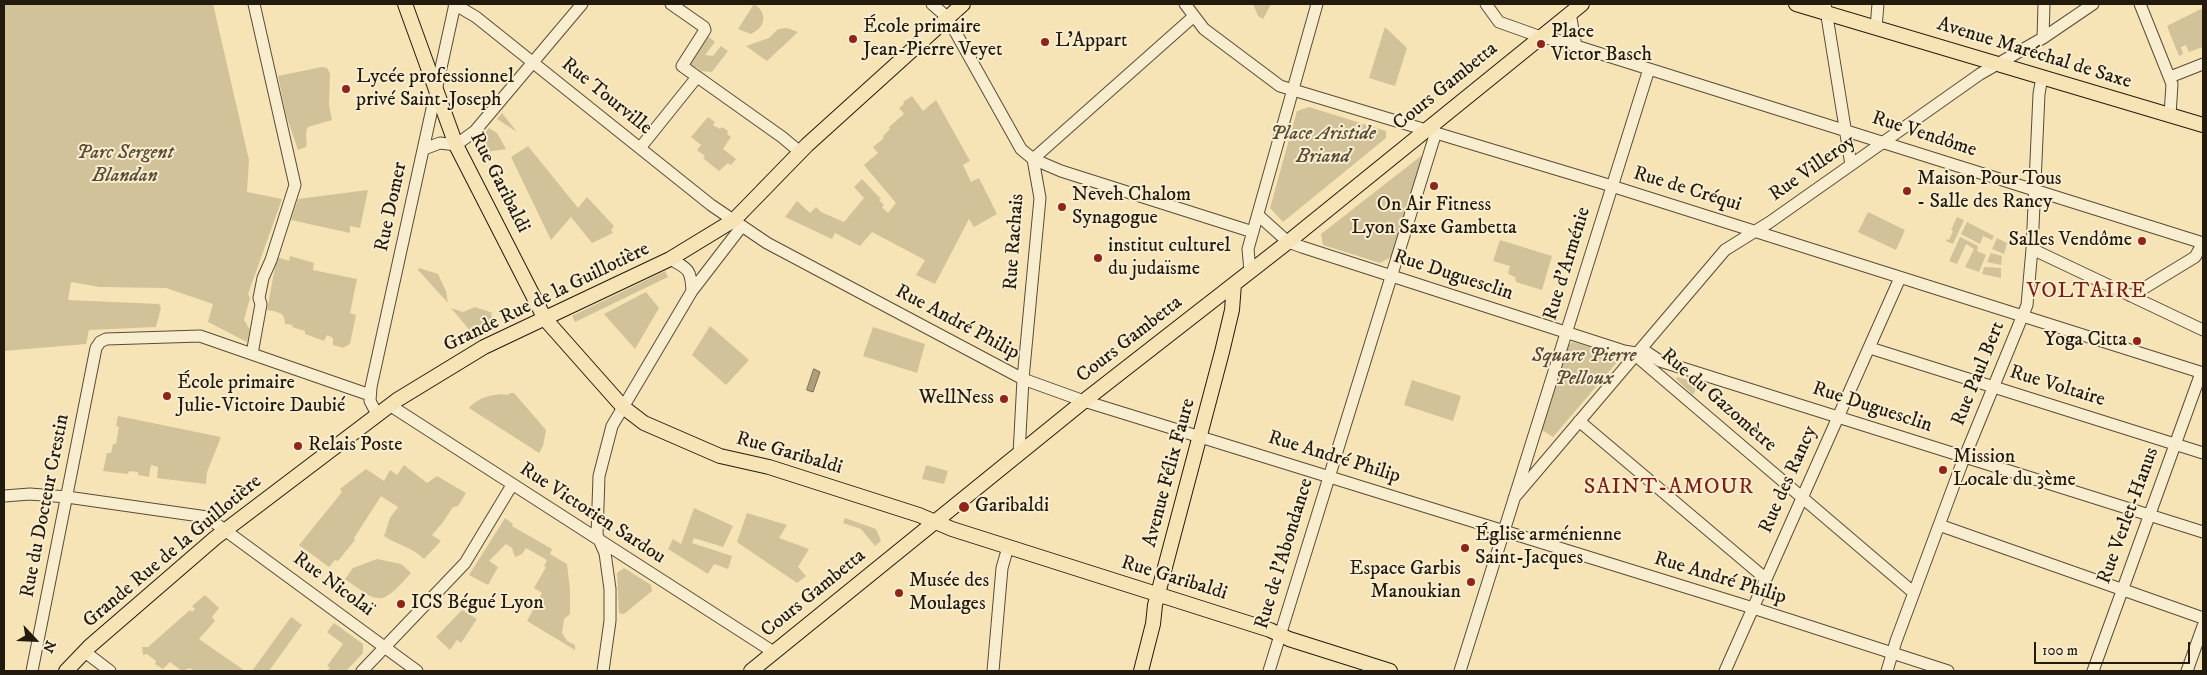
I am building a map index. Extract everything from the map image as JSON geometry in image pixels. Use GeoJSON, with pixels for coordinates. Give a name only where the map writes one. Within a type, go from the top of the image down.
{"type":"FeatureCollection","features":[{"type":"Feature","properties":{"kind":"main road","name":"Rue Garibaldi"},"geometry":{"type":"LineString","coordinates":[[405,4],[456,145],[545,319],[622,407],[644,423],[720,456],[769,467],[952,529],[1158,594],[1390,671]]}},
{"type":"Feature","properties":{"kind":"main road","name":"Grande Rue de la Guillotière"},"geometry":{"type":"LineString","coordinates":[[66,671],[85,652],[226,530],[390,406],[484,347],[670,259],[738,223],[800,152],[963,4]]}},
{"type":"Feature","properties":{"kind":"main road","name":"Cours Gambetta"},"geometry":{"type":"LineString","coordinates":[[751,671],[1084,401],[1431,131],[1582,4]]}},
{"type":"Feature","properties":{"kind":"main road","name":"Avenue Maréchal de Saxe"},"geometry":{"type":"LineString","coordinates":[[1796,4],[1826,8],[1876,28],[2203,125]]}},
{"type":"Feature","properties":{"kind":"main road","name":"Avenue Félix Faure"},"geometry":{"type":"LineString","coordinates":[[1142,671],[1158,594],[1201,436],[1232,310],[1234,284]]}},
{"type":"Feature","properties":{"kind":"street"},"geometry":{"type":"LineString","coordinates":[[254,4],[295,186],[271,260],[263,278],[259,298],[262,304],[252,354],[370,395],[371,406],[378,416]]}},
{"type":"Feature","properties":{"kind":"street","name":"Rue Domer"},"geometry":{"type":"LineString","coordinates":[[370,395],[455,4]]}},
{"type":"Feature","properties":{"kind":"street","name":"Rue Tourville"},"geometry":{"type":"LineString","coordinates":[[455,4],[476,16],[711,205],[738,223]]}},
{"type":"Feature","properties":{"kind":"street"},"geometry":{"type":"LineString","coordinates":[[424,149],[440,143],[456,145],[475,131],[582,4]]}},
{"type":"Feature","properties":{"kind":"street"},"geometry":{"type":"LineString","coordinates":[[671,4],[704,27],[703,35],[682,66],[782,137],[800,152]]}},
{"type":"Feature","properties":{"kind":"street"},"geometry":{"type":"LineString","coordinates":[[932,4],[947,17],[1021,150],[1033,159],[1068,173],[1253,232]]}},
{"type":"Feature","properties":{"kind":"street","name":"Rue de Créqui"},"geometry":{"type":"LineString","coordinates":[[1185,4],[1204,30],[1274,83],[1293,91],[1612,186],[2202,373]]}},
{"type":"Feature","properties":{"kind":"street"},"geometry":{"type":"LineString","coordinates":[[1250,272],[1248,249],[1317,4]]}},
{"type":"Feature","properties":{"kind":"street","name":"Rue Vendôme"},"geometry":{"type":"LineString","coordinates":[[1486,4],[1499,22],[1541,37],[1560,41],[1844,129],[2203,243]]}},
{"type":"Feature","properties":{"kind":"street"},"geometry":{"type":"LineString","coordinates":[[1876,28],[1878,4]]}},
{"type":"Feature","properties":{"kind":"street"},"geometry":{"type":"LineString","coordinates":[[2044,4],[2044,38]]}},
{"type":"Feature","properties":{"kind":"street","name":"Rue Villeroy"},"geometry":{"type":"LineString","coordinates":[[1514,498],[1725,250],[1756,231],[1997,64],[2044,38],[2092,4]]}},
{"type":"Feature","properties":{"kind":"street"},"geometry":{"type":"LineString","coordinates":[[2140,4],[2170,77],[2172,92],[2170,115]]}},
{"type":"Feature","properties":{"kind":"street"},"geometry":{"type":"LineString","coordinates":[[1826,8],[1850,165]]}},
{"type":"Feature","properties":{"kind":"street"},"geometry":{"type":"LineString","coordinates":[[1570,13],[1576,47]]}},
{"type":"Feature","properties":{"kind":"street"},"geometry":{"type":"LineString","coordinates":[[1033,159],[1193,17]]}},
{"type":"Feature","properties":{"kind":"street"},"geometry":{"type":"LineString","coordinates":[[2170,77],[2203,64]]}},
{"type":"Feature","properties":{"kind":"street","name":"Rue d’Arménie"},"geometry":{"type":"LineString","coordinates":[[1460,671],[1649,69]]}},
{"type":"Feature","properties":{"kind":"street"},"geometry":{"type":"LineString","coordinates":[[640,148],[697,77]]}},
{"type":"Feature","properties":{"kind":"street","name":"Rue Paul Bert"},"geometry":{"type":"LineString","coordinates":[[1887,671],[1896,641],[1939,525],[2023,317],[2029,296],[2042,77]]}},
{"type":"Feature","properties":{"kind":"street"},"geometry":{"type":"LineString","coordinates":[[1391,276],[1431,131]]}},
{"type":"Feature","properties":{"kind":"street","name":"Rue Rachais"},"geometry":{"type":"LineString","coordinates":[[1019,454],[1023,379],[1040,198],[1033,159]]}},
{"type":"Feature","properties":{"kind":"street","name":"Rue Duguesclin"},"geometry":{"type":"LineString","coordinates":[[1258,215],[1288,242],[1624,351],[1642,349],[1660,361],[2203,532]]}},
{"type":"Feature","properties":{"kind":"street","name":"Grande Rue de la Guillotière"},"geometry":{"type":"LineString","coordinates":[[603,671],[610,616],[610,589],[605,553],[596,535],[600,476],[612,426],[692,291],[738,223]]}},
{"type":"Feature","properties":{"kind":"street","name":"Rue André Philip"},"geometry":{"type":"LineString","coordinates":[[738,223],[767,243],[1023,379],[1084,401],[1753,608],[1948,671]]}},
{"type":"Feature","properties":{"kind":"street"},"geometry":{"type":"LineString","coordinates":[[2131,296],[2195,257],[2203,243]]}},
{"type":"Feature","properties":{"kind":"street"},"geometry":{"type":"LineString","coordinates":[[2032,249],[2203,330]]}},
{"type":"Feature","properties":{"kind":"street"},"geometry":{"type":"LineString","coordinates":[[670,259],[689,271],[692,291]]}},
{"type":"Feature","properties":{"kind":"street","name":"Rue de l'Abondance"},"geometry":{"type":"LineString","coordinates":[[1269,671],[1391,276]]}},
{"type":"Feature","properties":{"kind":"street","name":"Rue des Rancy"},"geometry":{"type":"LineString","coordinates":[[1724,671],[1900,278]]}},
{"type":"Feature","properties":{"kind":"street","name":"Rue du Docteur Crestin"},"geometry":{"type":"LineString","coordinates":[[32,671],[96,348],[100,342],[106,339],[200,336],[252,354]]}},
{"type":"Feature","properties":{"kind":"street","name":"Rue Voltaire"},"geometry":{"type":"LineString","coordinates":[[1870,348],[2203,453]]}},
{"type":"Feature","properties":{"kind":"street","name":"Rue du Gazomètre"},"geometry":{"type":"LineString","coordinates":[[1642,349],[1641,360],[1914,593]]}},
{"type":"Feature","properties":{"kind":"street","name":"Rue Verlet-Hanus"},"geometry":{"type":"LineString","coordinates":[[2093,671],[2202,373]]}},
{"type":"Feature","properties":{"kind":"street","name":"Rue Victorien Sardou"},"geometry":{"type":"LineString","coordinates":[[390,406],[775,653]]}},
{"type":"Feature","properties":{"kind":"street"},"geometry":{"type":"LineString","coordinates":[[1579,421],[1766,579]]}},
{"type":"Feature","properties":{"kind":"street"},"geometry":{"type":"LineString","coordinates":[[1522,470],[1534,474]]}},
{"type":"Feature","properties":{"kind":"street"},"geometry":{"type":"LineString","coordinates":[[362,671],[465,563],[512,485]]}},
{"type":"Feature","properties":{"kind":"street","name":"Rue Nicolaï"},"geometry":{"type":"LineString","coordinates":[[4,496],[30,494],[67,497],[208,517],[417,671]]}},
{"type":"Feature","properties":{"kind":"street"},"geometry":{"type":"LineString","coordinates":[[1939,525],[2203,618]]}},
{"type":"Feature","properties":{"kind":"street"},"geometry":{"type":"LineString","coordinates":[[993,671],[1002,568],[1008,547]]}},
{"type":"Feature","properties":{"kind":"street"},"geometry":{"type":"LineString","coordinates":[[2187,671],[2203,626]]}},
{"type":"Feature","properties":{"kind":"street"},"geometry":{"type":"LineString","coordinates":[[85,652],[110,671]]}},
{"type":"Feature","properties":{"kind":"green space","name":"Parc Sergent Blandan"},"geometry":{"type":"Polygon","coordinates":[[[4,4],[213,4],[249,160],[247,192],[282,199],[248,294],[250,298],[244,320],[250,330],[247,342],[208,322],[213,304],[166,288],[100,287],[71,282],[68,300],[159,304],[161,308],[156,327],[89,330],[86,344],[4,351],[4,4]]]}},
{"type":"Feature","properties":{"kind":"green space"},"geometry":{"type":"Polygon","coordinates":[[[754,4],[762,12],[763,20],[760,28],[751,34],[738,29],[754,4]]]}},
{"type":"Feature","properties":{"kind":"green space"},"geometry":{"type":"Polygon","coordinates":[[[1253,4],[1271,4],[1263,19],[1258,16],[1253,4]]]}},
{"type":"Feature","properties":{"kind":"green space"},"geometry":{"type":"Polygon","coordinates":[[[2203,8],[2203,47],[2189,52],[2186,45],[2181,47],[2183,54],[2179,56],[2167,26],[2203,8]]]}},
{"type":"Feature","properties":{"kind":"green space"},"geometry":{"type":"Polygon","coordinates":[[[1385,27],[1407,48],[1395,86],[1369,78],[1385,27]]]}},
{"type":"Feature","properties":{"kind":"green space"},"geometry":{"type":"Polygon","coordinates":[[[787,28],[798,32],[767,61],[746,46],[769,38],[778,29],[787,28]]]}},
{"type":"Feature","properties":{"kind":"green space"},"geometry":{"type":"Polygon","coordinates":[[[708,36],[715,42],[705,55],[713,56],[721,46],[728,51],[712,72],[701,71],[696,67],[694,70],[687,65],[708,36]]]}},
{"type":"Feature","properties":{"kind":"green space"},"geometry":{"type":"Polygon","coordinates":[[[322,67],[327,68],[330,73],[329,105],[332,120],[308,127],[306,147],[298,150],[286,115],[278,76],[322,67]]]}},
{"type":"Feature","properties":{"kind":"green space"},"geometry":{"type":"Polygon","coordinates":[[[912,96],[923,111],[936,100],[970,161],[963,165],[971,182],[979,178],[997,214],[974,227],[969,219],[935,284],[916,275],[925,260],[872,232],[860,246],[835,233],[832,239],[785,217],[797,201],[810,213],[816,207],[821,212],[844,222],[864,198],[854,187],[862,179],[881,199],[879,200],[884,205],[882,207],[888,213],[896,203],[864,165],[878,153],[873,147],[884,138],[883,136],[890,129],[889,127],[904,114],[899,108],[904,104],[903,102],[912,96]]]}},
{"type":"Feature","properties":{"kind":"green space","name":"Place Aristide Briand"},"geometry":{"type":"Polygon","coordinates":[[[1309,107],[1386,131],[1386,138],[1283,222],[1270,208],[1297,111],[1309,107]]]}},
{"type":"Feature","properties":{"kind":"green space"},"geometry":{"type":"Polygon","coordinates":[[[502,113],[517,132],[497,119],[502,113]]]}},
{"type":"Feature","properties":{"kind":"green space"},"geometry":{"type":"Polygon","coordinates":[[[708,117],[715,122],[713,125],[728,131],[727,134],[731,137],[723,149],[736,159],[731,165],[728,163],[719,171],[703,158],[705,156],[697,150],[701,145],[691,137],[708,117]]]}},
{"type":"Feature","properties":{"kind":"green space"},"geometry":{"type":"Polygon","coordinates":[[[489,128],[497,133],[506,149],[486,152],[483,140],[484,134],[489,128]]]}},
{"type":"Feature","properties":{"kind":"green space"},"geometry":{"type":"Polygon","coordinates":[[[528,146],[578,208],[587,197],[614,226],[611,230],[613,233],[592,243],[571,217],[551,240],[511,157],[528,146]]]}},
{"type":"Feature","properties":{"kind":"green space","name":"Place Aristide Briand"},"geometry":{"type":"Polygon","coordinates":[[[1421,156],[1423,157],[1393,256],[1380,263],[1323,245],[1321,234],[1421,156]]]}},
{"type":"Feature","properties":{"kind":"green space"},"geometry":{"type":"Polygon","coordinates":[[[368,190],[360,228],[350,226],[350,233],[291,220],[298,199],[368,190]]]}},
{"type":"Feature","properties":{"kind":"green space"},"geometry":{"type":"Polygon","coordinates":[[[1868,212],[1905,230],[1896,250],[1858,232],[1868,212]]]}},
{"type":"Feature","properties":{"kind":"green space"},"geometry":{"type":"Polygon","coordinates":[[[1957,217],[1964,220],[1953,244],[1946,241],[1947,239],[1949,240],[1957,217]]]}},
{"type":"Feature","properties":{"kind":"green space"},"geometry":{"type":"Polygon","coordinates":[[[1967,222],[1994,236],[1992,240],[1983,236],[1980,244],[1961,234],[1967,222]]]}},
{"type":"Feature","properties":{"kind":"green space"},"geometry":{"type":"Polygon","coordinates":[[[1960,237],[1978,246],[1977,251],[1986,255],[1979,272],[1965,267],[1974,249],[1966,244],[1957,264],[1949,261],[1960,237]]]}},
{"type":"Feature","properties":{"kind":"green space"},"geometry":{"type":"Polygon","coordinates":[[[1997,238],[2009,244],[2007,244],[2004,254],[1992,249],[1997,238]]]}},
{"type":"Feature","properties":{"kind":"green space"},"geometry":{"type":"Polygon","coordinates":[[[1500,240],[1552,256],[1542,290],[1516,282],[1515,277],[1508,274],[1510,266],[1493,261],[1500,240]]]}},
{"type":"Feature","properties":{"kind":"green space"},"geometry":{"type":"Polygon","coordinates":[[[1991,253],[2002,256],[2001,265],[1987,262],[1991,253]]]}},
{"type":"Feature","properties":{"kind":"green space"},"geometry":{"type":"Polygon","coordinates":[[[290,256],[314,263],[313,270],[357,279],[350,313],[356,315],[350,344],[343,348],[333,345],[333,338],[327,335],[324,341],[305,334],[305,331],[292,327],[293,325],[285,324],[284,317],[280,313],[267,310],[277,257],[289,261],[290,256]]]}},
{"type":"Feature","properties":{"kind":"green space"},"geometry":{"type":"Polygon","coordinates":[[[1984,267],[2001,268],[2001,278],[1982,274],[1984,267]]]}},
{"type":"Feature","properties":{"kind":"green space"},"geometry":{"type":"Polygon","coordinates":[[[419,268],[438,274],[446,291],[448,303],[418,270],[419,268]]]}},
{"type":"Feature","properties":{"kind":"green space"},"geometry":{"type":"Polygon","coordinates":[[[665,271],[668,277],[575,322],[572,316],[665,271]]]}},
{"type":"Feature","properties":{"kind":"green space"},"geometry":{"type":"Polygon","coordinates":[[[646,292],[659,308],[635,349],[604,314],[646,292]]]}},
{"type":"Feature","properties":{"kind":"green space"},"geometry":{"type":"Polygon","coordinates":[[[475,307],[493,313],[491,314],[496,329],[477,339],[451,308],[463,312],[475,307]]]}},
{"type":"Feature","properties":{"kind":"green space"},"geometry":{"type":"Polygon","coordinates":[[[710,326],[749,360],[726,385],[692,355],[710,326]]]}},
{"type":"Feature","properties":{"kind":"green space"},"geometry":{"type":"Polygon","coordinates":[[[873,327],[925,344],[917,373],[863,356],[873,327]]]}},
{"type":"Feature","properties":{"kind":"green space","name":"Square Pierre Pelloux"},"geometry":{"type":"Polygon","coordinates":[[[1573,342],[1616,355],[1618,361],[1553,437],[1542,430],[1568,345],[1573,342]]]}},
{"type":"Feature","properties":{"kind":"green space"},"geometry":{"type":"Polygon","coordinates":[[[1677,377],[1699,383],[1693,395],[1676,379],[1677,377]]]}},
{"type":"Feature","properties":{"kind":"green space"},"geometry":{"type":"Polygon","coordinates":[[[1412,380],[1461,396],[1453,421],[1404,405],[1412,380]]]}},
{"type":"Feature","properties":{"kind":"green space"},"geometry":{"type":"Polygon","coordinates":[[[509,393],[514,393],[546,430],[543,446],[539,453],[469,408],[482,398],[494,395],[509,395],[509,393]]]}},
{"type":"Feature","properties":{"kind":"green space"},"geometry":{"type":"Polygon","coordinates":[[[118,416],[221,437],[207,472],[206,484],[157,478],[158,467],[151,465],[149,477],[138,475],[138,472],[129,471],[128,474],[103,471],[107,453],[111,453],[113,444],[116,444],[119,427],[116,426],[118,416]]]}},
{"type":"Feature","properties":{"kind":"green space"},"geometry":{"type":"Polygon","coordinates":[[[404,465],[427,483],[437,476],[466,493],[458,506],[453,507],[432,535],[441,541],[424,559],[415,552],[384,536],[390,518],[398,507],[381,496],[354,538],[355,540],[338,561],[335,560],[329,567],[299,545],[342,492],[340,489],[366,469],[384,481],[390,470],[397,475],[404,465]]]}},
{"type":"Feature","properties":{"kind":"green space"},"geometry":{"type":"Polygon","coordinates":[[[926,465],[948,471],[944,484],[922,479],[926,465]]]}},
{"type":"Feature","properties":{"kind":"green space"},"geometry":{"type":"Polygon","coordinates":[[[694,508],[733,526],[723,547],[694,538],[692,543],[732,556],[728,569],[714,564],[708,574],[668,549],[673,539],[681,544],[694,508]]]}},
{"type":"Feature","properties":{"kind":"green space"},"geometry":{"type":"Polygon","coordinates":[[[747,513],[787,525],[779,538],[809,549],[798,567],[806,576],[797,583],[737,542],[747,513]]]}},
{"type":"Feature","properties":{"kind":"green space"},"geometry":{"type":"Polygon","coordinates":[[[505,518],[513,524],[512,526],[552,549],[550,554],[567,564],[570,614],[564,619],[562,633],[567,641],[575,645],[575,650],[527,621],[542,593],[534,588],[546,567],[544,566],[547,560],[526,548],[522,554],[515,557],[512,548],[506,544],[489,561],[498,567],[488,585],[469,575],[505,518]]]}},
{"type":"Feature","properties":{"kind":"green space"},"geometry":{"type":"Polygon","coordinates":[[[845,518],[876,529],[881,541],[875,546],[861,529],[843,523],[845,518]]]}},
{"type":"Feature","properties":{"kind":"green space"},"geometry":{"type":"Polygon","coordinates":[[[377,559],[401,564],[411,573],[393,592],[380,598],[366,594],[345,579],[353,568],[377,559]]]}},
{"type":"Feature","properties":{"kind":"green space"},"geometry":{"type":"Polygon","coordinates":[[[624,568],[651,585],[652,591],[624,614],[619,613],[617,573],[624,568]]]}},
{"type":"Feature","properties":{"kind":"green space"},"geometry":{"type":"Polygon","coordinates":[[[205,595],[219,608],[212,617],[215,621],[199,639],[245,671],[194,671],[190,668],[182,671],[170,662],[163,669],[155,664],[156,661],[147,654],[143,655],[142,647],[148,647],[190,610],[192,612],[195,609],[192,606],[205,595]]]}},
{"type":"Feature","properties":{"kind":"green space"},"geometry":{"type":"Polygon","coordinates":[[[462,610],[477,619],[461,643],[457,640],[450,650],[436,637],[462,610]]]}},
{"type":"Feature","properties":{"kind":"green space"},"geometry":{"type":"Polygon","coordinates":[[[291,617],[302,625],[269,671],[252,671],[291,617]]]}},
{"type":"Feature","properties":{"kind":"green space"},"geometry":{"type":"Polygon","coordinates":[[[334,623],[363,644],[363,653],[346,671],[327,671],[330,668],[327,666],[343,644],[327,632],[334,623]]]}},
{"type":"Feature","properties":{"kind":"shaded area"},"geometry":{"type":"Polygon","coordinates":[[[814,369],[820,372],[813,392],[807,390],[814,369]]]}},
{"type":"Feature","properties":{"kind":"place","name":"École primaire Jean-Pierre Veyet"},"geometry":{"type":"Point","coordinates":[853,39]}},
{"type":"Feature","properties":{"kind":"place","name":"L'Appart"},"geometry":{"type":"Point","coordinates":[1045,42]}},
{"type":"Feature","properties":{"kind":"place","name":"Place Victor Basch"},"geometry":{"type":"Point","coordinates":[1541,44]}},
{"type":"Feature","properties":{"kind":"place","name":"Lycée professionnel privé Saint-Joseph"},"geometry":{"type":"Point","coordinates":[346,89]}},
{"type":"Feature","properties":{"kind":"place","name":"On Air Fitness Lyon Saxe Gambetta"},"geometry":{"type":"Point","coordinates":[1434,186]}},
{"type":"Feature","properties":{"kind":"place","name":"Maison Pour Tous - Salle des Rancy"},"geometry":{"type":"Point","coordinates":[1907,191]}},
{"type":"Feature","properties":{"kind":"place","name":"Neveh Chalom Synagogue"},"geometry":{"type":"Point","coordinates":[1062,207]}},
{"type":"Feature","properties":{"kind":"place","name":"Salles Vendôme"},"geometry":{"type":"Point","coordinates":[2142,241]}},
{"type":"Feature","properties":{"kind":"place","name":"institut culturel du judaïsme"},"geometry":{"type":"Point","coordinates":[1098,258]}},
{"type":"Feature","properties":{"kind":"place","name":"Yoga Citta"},"geometry":{"type":"Point","coordinates":[2137,341]}},
{"type":"Feature","properties":{"kind":"place","name":"École primaire Julie-Victoire Daubié"},"geometry":{"type":"Point","coordinates":[167,396]}},
{"type":"Feature","properties":{"kind":"place","name":"WellNess"},"geometry":{"type":"Point","coordinates":[1004,399]}},
{"type":"Feature","properties":{"kind":"place","name":"Relais Poste"},"geometry":{"type":"Point","coordinates":[298,446]}},
{"type":"Feature","properties":{"kind":"place","name":"Mission Locale du 3ème"},"geometry":{"type":"Point","coordinates":[1943,470]}},
{"type":"Feature","properties":{"kind":"place","name":"Garibaldi"},"geometry":{"type":"Point","coordinates":[964,507]}},
{"type":"Feature","properties":{"kind":"place","name":"Église arménienne Saint-Jacques"},"geometry":{"type":"Point","coordinates":[1465,548]}},
{"type":"Feature","properties":{"kind":"place","name":"Espace Garbis Manoukian"},"geometry":{"type":"Point","coordinates":[1471,582]}},
{"type":"Feature","properties":{"kind":"place","name":"Musée des Moulages"},"geometry":{"type":"Point","coordinates":[899,593]}},
{"type":"Feature","properties":{"kind":"place","name":"ICS Bégué Lyon"},"geometry":{"type":"Point","coordinates":[401,604]}},
{"type":"Feature","properties":{"kind":"district","name":"VOLTAIRE"},"geometry":{"type":"Point","coordinates":[2087,292]}},
{"type":"Feature","properties":{"kind":"district","name":"SAINT-AMOUR"},"geometry":{"type":"Point","coordinates":[1669,488]}}]}
